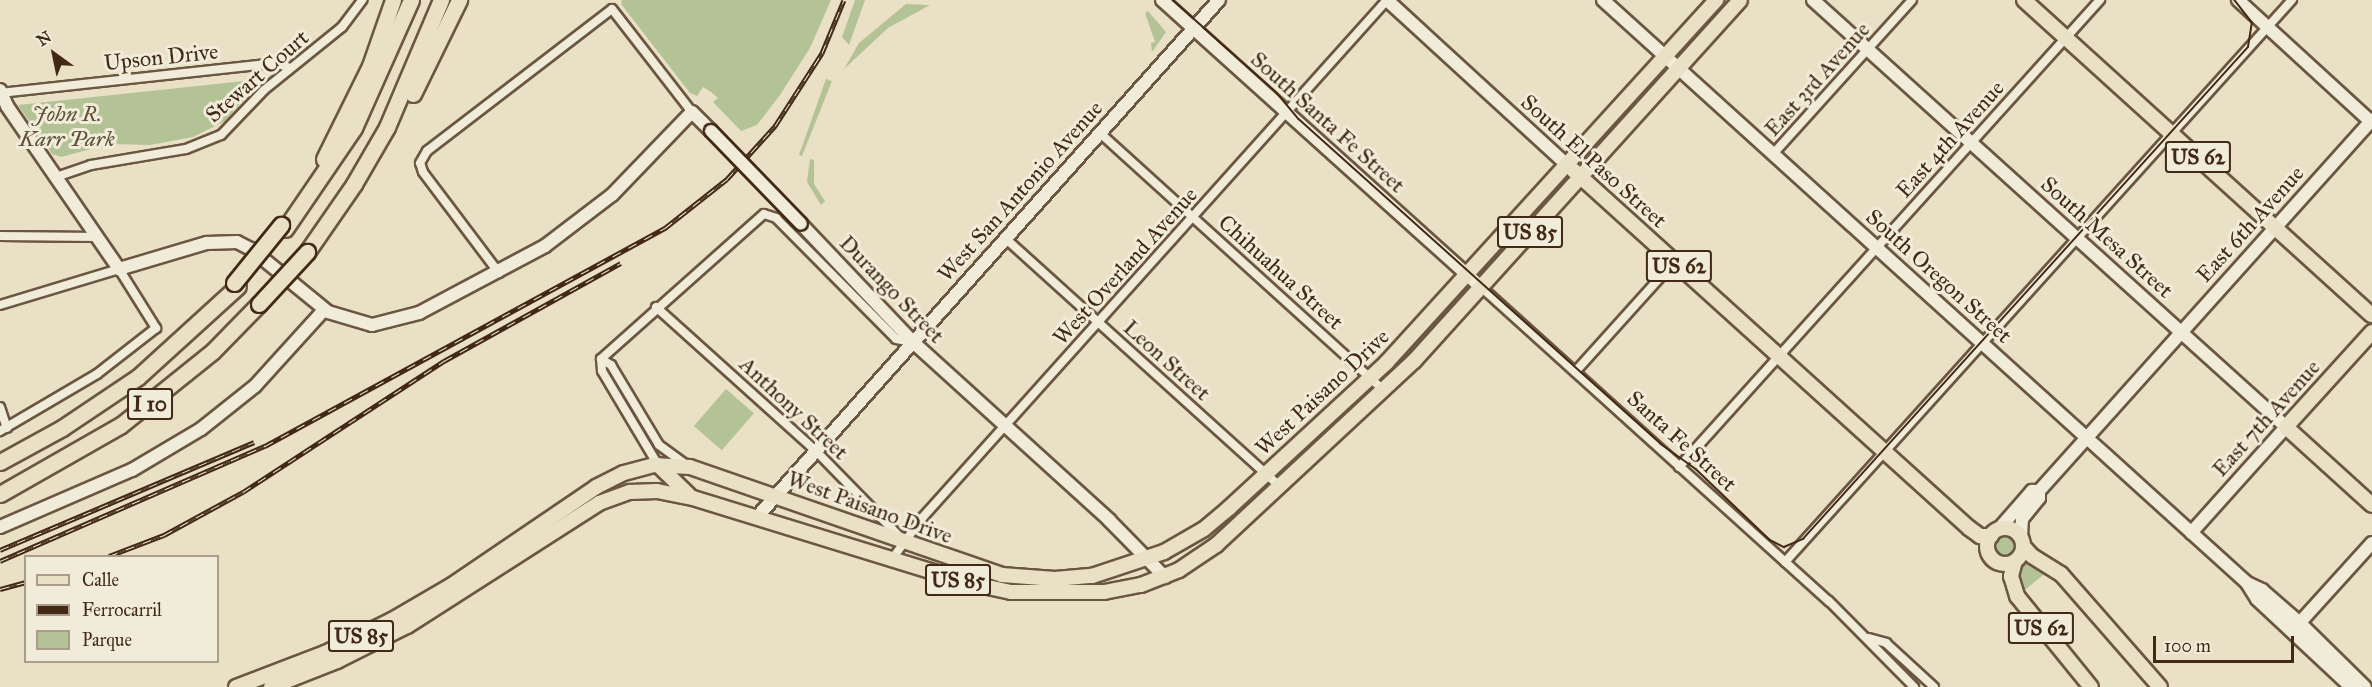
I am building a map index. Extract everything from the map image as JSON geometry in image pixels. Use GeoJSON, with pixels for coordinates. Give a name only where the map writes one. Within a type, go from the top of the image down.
{"type":"FeatureCollection","features":[{"type":"Feature","properties":{"kind":"highway"},"geometry":{"type":"LineString","coordinates":[[283,227],[346,118],[393,0]]}},
{"type":"Feature","properties":{"kind":"highway","name":"I 10"},"geometry":{"type":"LineString","coordinates":[[3,460],[99,404],[189,333],[236,284],[283,227],[354,128],[411,0]]}},
{"type":"Feature","properties":{"kind":"highway","name":"I 10"},"geometry":{"type":"LineString","coordinates":[[0,494],[25,482],[148,405],[213,351],[307,252],[354,184],[387,127],[441,0]]}},
{"type":"Feature","properties":{"kind":"highway"},"geometry":{"type":"LineString","coordinates":[[387,127],[407,105],[459,0]]}},
{"type":"Feature","properties":{"kind":"highway"},"geometry":{"type":"LineString","coordinates":[[0,504],[25,482]]}},
{"type":"Feature","properties":{"kind":"main road","name":"West Paisano Drive"},"geometry":{"type":"LineString","coordinates":[[271,687],[391,634],[610,479],[658,465],[690,467],[984,570],[1035,579],[1092,576],[1149,559],[1204,529],[1370,378],[1467,275],[1716,0]]}},
{"type":"Feature","properties":{"kind":"main road","name":"West Paisano Drive"},"geometry":{"type":"LineString","coordinates":[[236,687],[349,642],[480,573],[610,497],[646,490],[693,498],[969,583],[1022,592],[1104,592],[1165,577],[1216,545],[1383,390],[1481,287],[1677,67],[1740,0]]}},
{"type":"Feature","properties":{"kind":"main road","name":"US 62"},"geometry":{"type":"LineString","coordinates":[[2024,0],[2372,315]]}},
{"type":"Feature","properties":{"kind":"main road","name":"South El Paso Street"},"geometry":{"type":"LineString","coordinates":[[1566,164],[1974,533],[1995,533]]}},
{"type":"Feature","properties":{"kind":"main road","name":"East 7th Avenue"},"geometry":{"type":"LineString","coordinates":[[2286,427],[2372,332]]}},
{"type":"Feature","properties":{"kind":"main road","name":"South Mesa Street"},"geometry":{"type":"LineString","coordinates":[[2286,427],[2372,505]]}},
{"type":"Feature","properties":{"kind":"main road"},"geometry":{"type":"LineString","coordinates":[[658,465],[693,498]]}},
{"type":"Feature","properties":{"kind":"main road","name":"US 62"},"geometry":{"type":"LineString","coordinates":[[1995,533],[2010,529],[2032,556],[2061,574],[2160,687]]}},
{"type":"Feature","properties":{"kind":"main road"},"geometry":{"type":"LineString","coordinates":[[1995,533],[1988,548],[1992,558],[2001,564],[2015,561]]}},
{"type":"Feature","properties":{"kind":"main road","name":"US 62"},"geometry":{"type":"LineString","coordinates":[[2022,541],[2011,576],[2017,596],[2091,687]]}},
{"type":"Feature","properties":{"kind":"street","name":"Stewart Court"},"geometry":{"type":"LineString","coordinates":[[56,177],[92,165],[198,146],[233,126],[290,68],[342,27],[362,0]]}},
{"type":"Feature","properties":{"kind":"street","name":"South Santa Fe Street"},"geometry":{"type":"LineString","coordinates":[[1162,0],[1467,275]]}},
{"type":"Feature","properties":{"kind":"street","name":"West San Antonio Avenue"},"geometry":{"type":"LineString","coordinates":[[757,517],[1218,0]]}},
{"type":"Feature","properties":{"kind":"street","name":"West Overland Avenue"},"geometry":{"type":"LineString","coordinates":[[892,559],[903,540],[1387,0]]}},
{"type":"Feature","properties":{"kind":"street","name":"South El Paso Street"},"geometry":{"type":"LineString","coordinates":[[1387,0],[1566,164]]}},
{"type":"Feature","properties":{"kind":"street","name":"South Oregon Street"},"geometry":{"type":"LineString","coordinates":[[1603,0],[2191,533],[2247,583],[2262,590],[2351,687]]}},
{"type":"Feature","properties":{"kind":"street","name":"South Mesa Street"},"geometry":{"type":"LineString","coordinates":[[1813,0],[2286,427]]}},
{"type":"Feature","properties":{"kind":"street","name":"East 3rd Avenue"},"geometry":{"type":"LineString","coordinates":[[1773,154],[1912,0]]}},
{"type":"Feature","properties":{"kind":"street","name":"East 4th Avenue"},"geometry":{"type":"LineString","coordinates":[[1679,467],[2100,0]]}},
{"type":"Feature","properties":{"kind":"street"},"geometry":{"type":"LineString","coordinates":[[2238,0],[2371,122]]}},
{"type":"Feature","properties":{"kind":"street"},"geometry":{"type":"LineString","coordinates":[[1785,562],[2292,0]]}},
{"type":"Feature","properties":{"kind":"street","name":"Durango Street"},"geometry":{"type":"LineString","coordinates":[[499,273],[423,172],[420,163],[427,151],[612,9],[692,112],[913,342],[1149,559],[1165,577]]}},
{"type":"Feature","properties":{"kind":"street","name":"Upson Drive"},"geometry":{"type":"LineString","coordinates":[[0,92],[276,63],[290,68]]}},
{"type":"Feature","properties":{"kind":"street"},"geometry":{"type":"LineString","coordinates":[[0,92],[156,328],[97,375],[4,430],[0,407]]}},
{"type":"Feature","properties":{"kind":"street"},"geometry":{"type":"LineString","coordinates":[[0,305],[207,243],[237,242],[251,249],[324,310],[359,324],[396,322],[499,273],[588,216],[692,112]]}},
{"type":"Feature","properties":{"kind":"street","name":"East 6th Avenue"},"geometry":{"type":"LineString","coordinates":[[2022,541],[2022,519],[2039,498],[2039,491],[2371,122]]}},
{"type":"Feature","properties":{"kind":"street","name":"Chihuahua Street"},"geometry":{"type":"LineString","coordinates":[[1100,133],[1383,390]]}},
{"type":"Feature","properties":{"kind":"street"},"geometry":{"type":"LineString","coordinates":[[601,358],[764,214],[776,218],[896,339],[913,342]]}},
{"type":"Feature","properties":{"kind":"street"},"geometry":{"type":"LineString","coordinates":[[0,236],[97,237]]}},
{"type":"Feature","properties":{"kind":"street","name":"Leon Street"},"geometry":{"type":"LineString","coordinates":[[1005,238],[1278,485]]}},
{"type":"Feature","properties":{"kind":"street"},"geometry":{"type":"LineString","coordinates":[[1575,372],[1674,262]]}},
{"type":"Feature","properties":{"kind":"street","name":"Santa Fe Street"},"geometry":{"type":"LineString","coordinates":[[1467,275],[1869,638],[1878,655],[1914,687]]}},
{"type":"Feature","properties":{"kind":"street","name":"Anthony Street"},"geometry":{"type":"LineString","coordinates":[[656,308],[816,451],[903,540]]}},
{"type":"Feature","properties":{"kind":"street"},"geometry":{"type":"LineString","coordinates":[[0,527],[132,471],[201,429],[255,386],[324,310]]}},
{"type":"Feature","properties":{"kind":"street"},"geometry":{"type":"LineString","coordinates":[[601,358],[602,371],[658,465]]}},
{"type":"Feature","properties":{"kind":"street"},"geometry":{"type":"LineString","coordinates":[[601,358],[612,365],[659,445],[690,467]]}},
{"type":"Feature","properties":{"kind":"street","name":"East 7th Avenue"},"geometry":{"type":"LineString","coordinates":[[2191,533],[2286,427]]}},
{"type":"Feature","properties":{"kind":"street","name":"East 6th Avenue"},"geometry":{"type":"LineString","coordinates":[[1995,533],[2032,491],[2039,491]]}},
{"type":"Feature","properties":{"kind":"street"},"geometry":{"type":"LineString","coordinates":[[2296,628],[2372,543]]}},
{"type":"Feature","properties":{"kind":"street","name":"South Oregon Street"},"geometry":{"type":"LineString","coordinates":[[2296,628],[2366,687]]}},
{"type":"Feature","properties":{"kind":"street","name":"Santa Fe Street"},"geometry":{"type":"LineString","coordinates":[[1869,638],[1886,643],[1934,687]]}},
{"type":"Feature","properties":{"kind":"green space"},"geometry":{"type":"Polygon","coordinates":[[[622,0],[831,0],[810,48],[780,95],[757,125],[741,131],[713,102],[718,98],[711,92],[703,87],[697,96],[690,93],[621,4],[622,0]]]}},
{"type":"Feature","properties":{"kind":"green space"},"geometry":{"type":"Polygon","coordinates":[[[855,0],[865,0],[849,45],[842,37],[855,0]]]}},
{"type":"Feature","properties":{"kind":"green space"},"geometry":{"type":"Polygon","coordinates":[[[906,4],[930,5],[888,28],[844,69],[859,43],[906,4]]]}},
{"type":"Feature","properties":{"kind":"green space"},"geometry":{"type":"Polygon","coordinates":[[[1148,11],[1166,32],[1152,52],[1151,43],[1155,42],[1145,13],[1148,11]]]}},
{"type":"Feature","properties":{"kind":"green space","name":"John R. Karr Park"},"geometry":{"type":"Polygon","coordinates":[[[262,79],[225,121],[193,137],[150,145],[110,144],[61,157],[52,154],[18,105],[262,79]]]}},
{"type":"Feature","properties":{"kind":"green space"},"geometry":{"type":"Polygon","coordinates":[[[826,79],[832,81],[802,156],[799,155],[826,79]]]}},
{"type":"Feature","properties":{"kind":"green space"},"geometry":{"type":"Polygon","coordinates":[[[810,159],[814,160],[814,184],[825,201],[821,205],[807,182],[810,159]]]}},
{"type":"Feature","properties":{"kind":"green space"},"geometry":{"type":"Polygon","coordinates":[[[726,389],[754,413],[722,450],[694,426],[726,389]]]}},
{"type":"Feature","properties":{"kind":"green space"},"geometry":{"type":"Polygon","coordinates":[[[2005,535],[2013,538],[2016,546],[2013,554],[2005,557],[1997,554],[1994,546],[1997,538],[2005,535]]]}},
{"type":"Feature","properties":{"kind":"green space"},"geometry":{"type":"Polygon","coordinates":[[[2028,560],[2047,572],[2022,592],[2015,573],[2020,564],[2028,560]]]}},
{"type":"Feature","properties":{"kind":"tram line"},"geometry":{"type":"LineString","coordinates":[[1173,0],[1277,93],[1299,119],[1661,444],[1696,469],[1770,540],[1784,547],[1803,539],[2248,47],[2252,23],[2234,0]]}},
{"type":"Feature","properties":{"kind":"railway"},"geometry":{"type":"LineString","coordinates":[[0,561],[265,446],[665,228],[727,179],[775,126],[822,53],[844,0]]}},
{"type":"Feature","properties":{"kind":"railway"},"geometry":{"type":"LineString","coordinates":[[112,555],[164,535],[243,492],[444,361],[621,263]]}},
{"type":"Feature","properties":{"kind":"railway"},"geometry":{"type":"LineString","coordinates":[[0,550],[254,442]]}},
{"type":"Feature","properties":{"kind":"railway"},"geometry":{"type":"LineString","coordinates":[[0,589],[24,583]]}}]}
